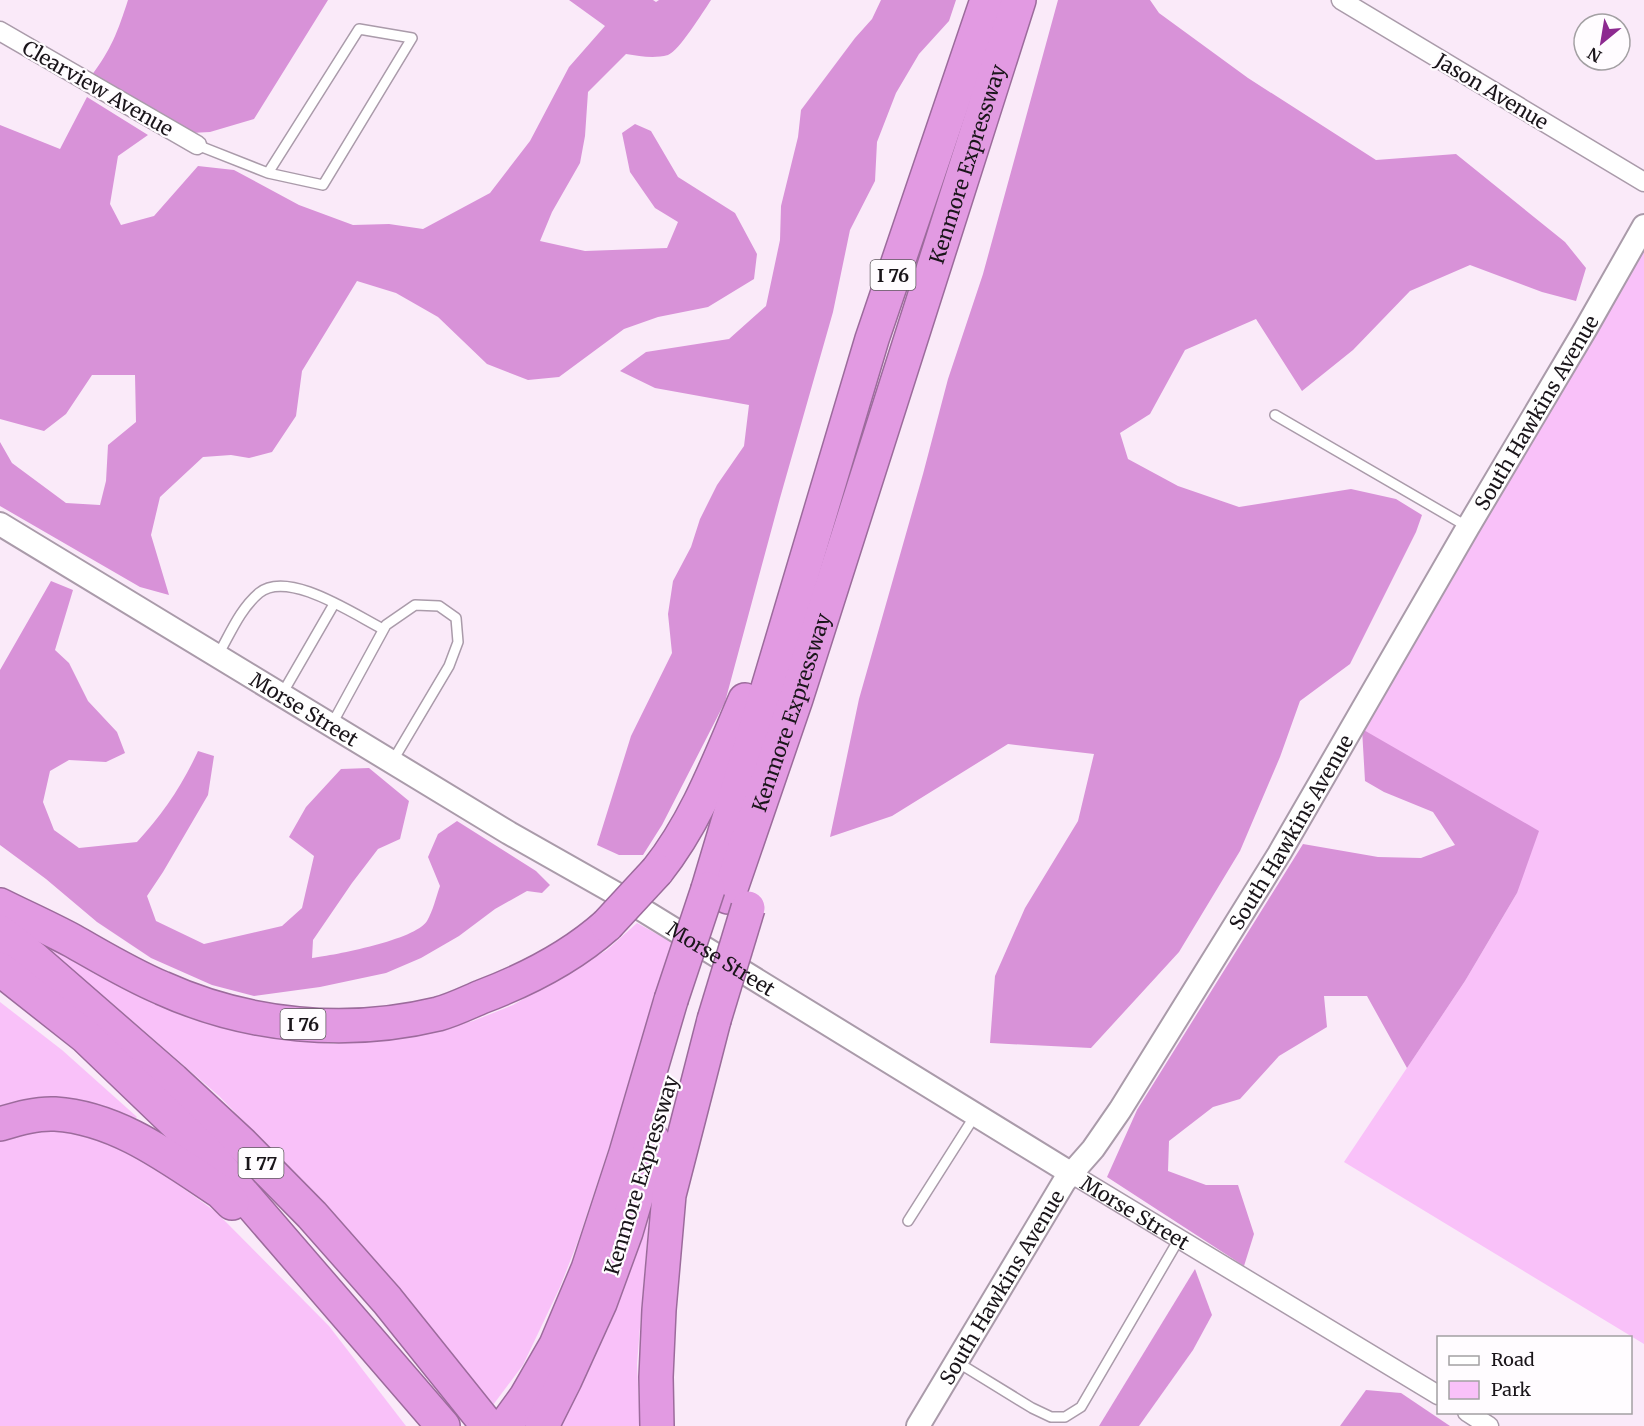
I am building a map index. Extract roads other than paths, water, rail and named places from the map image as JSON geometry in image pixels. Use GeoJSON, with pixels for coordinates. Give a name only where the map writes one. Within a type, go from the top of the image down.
{"type":"FeatureCollection","features":[{"type":"Feature","properties":{"kind":"highway","name":"Kenmore Expressway"},"geometry":{"type":"LineString","coordinates":[[808,552],[872,339],[987,0]]}},
{"type":"Feature","properties":{"kind":"highway","name":"Kenmore Expressway"},"geometry":{"type":"LineString","coordinates":[[728,898],[829,631],[882,428],[1019,0]]}},
{"type":"Feature","properties":{"kind":"highway","name":"I 76"},"geometry":{"type":"LineString","coordinates":[[0,905],[72,940],[126,970],[191,1000],[249,1017],[322,1026],[380,1024],[441,1013],[513,985],[539,972],[593,938],[657,871],[674,849],[712,777],[808,552]]}},
{"type":"Feature","properties":{"kind":"highway"},"geometry":{"type":"LineString","coordinates":[[657,1426],[658,1310],[669,1196],[692,1009],[728,898],[808,552]]}},
{"type":"Feature","properties":{"kind":"highway"},"geometry":{"type":"LineString","coordinates":[[692,1009],[728,898]]}},
{"type":"Feature","properties":{"kind":"highway","name":"I 77"},"geometry":{"type":"LineString","coordinates":[[0,932],[173,1080],[249,1151],[312,1215],[387,1300],[488,1426]]}},
{"type":"Feature","properties":{"kind":"highway","name":"I 77"},"geometry":{"type":"LineString","coordinates":[[0,969],[86,1037],[209,1155],[443,1426]]}},
{"type":"Feature","properties":{"kind":"highway","name":"Kenmore Expressway"},"geometry":{"type":"LineString","coordinates":[[505,1426],[538,1414],[600,1303],[626,1232],[692,1009]]}},
{"type":"Feature","properties":{"kind":"highway"},"geometry":{"type":"LineString","coordinates":[[0,1124],[53,1114],[76,1116],[87,1118],[144,1142],[221,1192],[389,1366]]}},
{"type":"Feature","properties":{"kind":"street","name":"Jason Avenue"},"geometry":{"type":"LineString","coordinates":[[1341,0],[1644,182]]}},
{"type":"Feature","properties":{"kind":"street","name":"Clearview Avenue"},"geometry":{"type":"LineString","coordinates":[[0,31],[197,145]]}},
{"type":"Feature","properties":{"kind":"street","name":"South Hawkins Avenue"},"geometry":{"type":"LineString","coordinates":[[918,1426],[1064,1182],[1093,1149],[1120,1110],[1279,854],[1467,526],[1586,328],[1644,226]]}},
{"type":"Feature","properties":{"kind":"street","name":"Morse Street"},"geometry":{"type":"LineString","coordinates":[[0,524],[509,833],[624,899],[1437,1394]]}},
{"type":"Feature","properties":{"kind":"street"},"geometry":{"type":"LineString","coordinates":[[1469,1414],[1489,1426]]}},
{"type":"Feature","properties":{"kind":"lane"},"geometry":{"type":"LineString","coordinates":[[197,145],[268,173],[323,185],[411,38],[359,29],[268,173]]}},
{"type":"Feature","properties":{"kind":"lane"},"geometry":{"type":"LineString","coordinates":[[1275,415],[1467,526]]}},
{"type":"Feature","properties":{"kind":"lane"},"geometry":{"type":"LineString","coordinates":[[218,656],[241,614],[259,593],[272,586],[297,588],[383,629]]}},
{"type":"Feature","properties":{"kind":"lane"},"geometry":{"type":"LineString","coordinates":[[282,694],[334,604]]}},
{"type":"Feature","properties":{"kind":"lane"},"geometry":{"type":"LineString","coordinates":[[331,724],[386,625],[415,604],[439,606],[456,618],[458,642],[449,666],[392,762]]}},
{"type":"Feature","properties":{"kind":"lane"},"geometry":{"type":"LineString","coordinates":[[908,1221],[976,1114]]}},
{"type":"Feature","properties":{"kind":"lane"},"geometry":{"type":"LineString","coordinates":[[956,1361],[1032,1408],[1051,1417],[1065,1417],[1081,1407],[1179,1239]]}}]}
